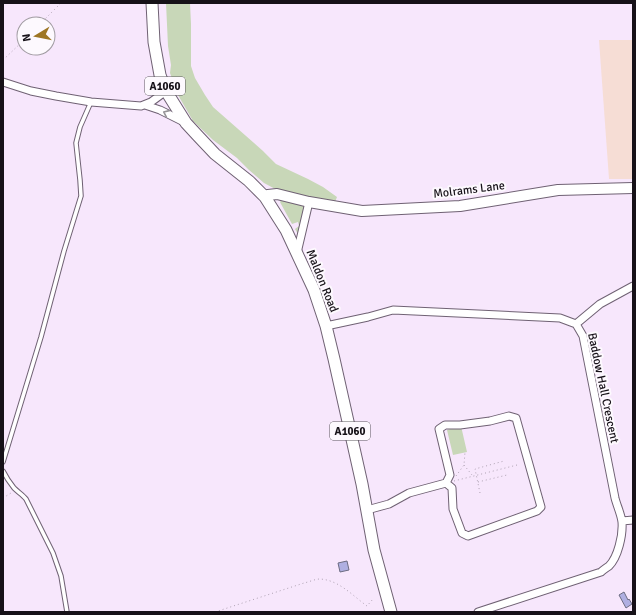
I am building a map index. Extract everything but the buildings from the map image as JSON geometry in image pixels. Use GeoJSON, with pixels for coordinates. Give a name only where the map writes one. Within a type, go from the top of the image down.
{"type":"FeatureCollection","features":[{"type":"Feature","properties":{"kind":"main road","name":"Maldon Road"},"geometry":{"type":"LineString","coordinates":[[152,3],[154,42],[160,75],[166,91],[186,123],[215,154],[249,181],[265,197],[282,224],[314,290],[326,326],[362,484],[374,550],[391,612]]}},
{"type":"Feature","properties":{"kind":"street"},"geometry":{"type":"LineString","coordinates":[[3,82],[31,91],[50,95],[91,102],[141,106],[151,102],[166,91]]}},
{"type":"Feature","properties":{"kind":"street"},"geometry":{"type":"LineString","coordinates":[[145,105],[160,110],[186,123]]}},
{"type":"Feature","properties":{"kind":"street","name":"Molrams Lane"},"geometry":{"type":"LineString","coordinates":[[265,197],[268,195],[277,194],[309,202],[362,211],[460,206],[558,190],[633,188]]}},
{"type":"Feature","properties":{"kind":"street"},"geometry":{"type":"LineString","coordinates":[[297,254],[309,202]]}},
{"type":"Feature","properties":{"kind":"street"},"geometry":{"type":"LineString","coordinates":[[576,324],[600,304],[633,286]]}},
{"type":"Feature","properties":{"kind":"street","name":"Baddow Hall Crescent"},"geometry":{"type":"LineString","coordinates":[[326,326],[393,310],[560,318],[576,324],[583,336],[615,498],[622,521],[621,541],[616,555],[609,566],[601,572],[478,612]]}},
{"type":"Feature","properties":{"kind":"street"},"geometry":{"type":"LineString","coordinates":[[509,416],[516,418],[541,507],[537,510],[468,536],[462,533],[453,509],[452,488],[446,483],[450,474],[439,429],[445,425],[490,421],[509,416]]}},
{"type":"Feature","properties":{"kind":"street"},"geometry":{"type":"LineString","coordinates":[[367,510],[389,504],[409,493],[446,483]]}},
{"type":"Feature","properties":{"kind":"street"},"geometry":{"type":"LineString","coordinates":[[622,521],[633,520]]}},
{"type":"Feature","properties":{"kind":"lane"},"geometry":{"type":"LineString","coordinates":[[3,462],[41,337],[64,251],[81,196],[76,143],[80,127],[91,102]]}},
{"type":"Feature","properties":{"kind":"lane"},"geometry":{"type":"LineString","coordinates":[[3,472],[7,479],[26,499],[53,553],[61,576],[67,612]]}},
{"type":"Feature","properties":{"kind":"path"},"geometry":{"type":"LineString","coordinates":[[48,16],[61,3]]}},
{"type":"Feature","properties":{"kind":"path"},"geometry":{"type":"LineString","coordinates":[[3,60],[16,48]]}},
{"type":"Feature","properties":{"kind":"path"},"geometry":{"type":"LineString","coordinates":[[465,452],[464,465],[450,482],[517,465]]}},
{"type":"Feature","properties":{"kind":"path"},"geometry":{"type":"LineString","coordinates":[[480,493],[474,469],[504,461]]}},
{"type":"Feature","properties":{"kind":"path"},"geometry":{"type":"LineString","coordinates":[[464,465],[473,476]]}},
{"type":"Feature","properties":{"kind":"path"},"geometry":{"type":"LineString","coordinates":[[478,482],[507,475]]}},
{"type":"Feature","properties":{"kind":"path"},"geometry":{"type":"LineString","coordinates":[[3,498],[16,489]]}},
{"type":"Feature","properties":{"kind":"path"},"geometry":{"type":"LineString","coordinates":[[215,612],[319,579],[336,583],[367,606],[373,599]]}},
{"type":"Feature","properties":{"kind":"shaded area"},"geometry":{"type":"Polygon","coordinates":[[[599,40],[633,40],[633,179],[609,179],[599,40]]]}},
{"type":"Feature","properties":{"kind":"green space"},"geometry":{"type":"Polygon","coordinates":[[[166,3],[190,3],[191,66],[195,78],[213,107],[276,164],[323,187],[337,197],[335,202],[279,191],[264,183],[193,121],[178,95],[170,73],[171,65],[168,46],[166,3]]]}},
{"type":"Feature","properties":{"kind":"green space"},"geometry":{"type":"Polygon","coordinates":[[[282,199],[303,206],[304,208],[298,234],[295,229],[299,226],[298,222],[292,224],[280,202],[282,199]]]}},
{"type":"Feature","properties":{"kind":"green space"},"geometry":{"type":"Polygon","coordinates":[[[461,426],[467,452],[453,455],[447,430],[461,426]]]}}]}
